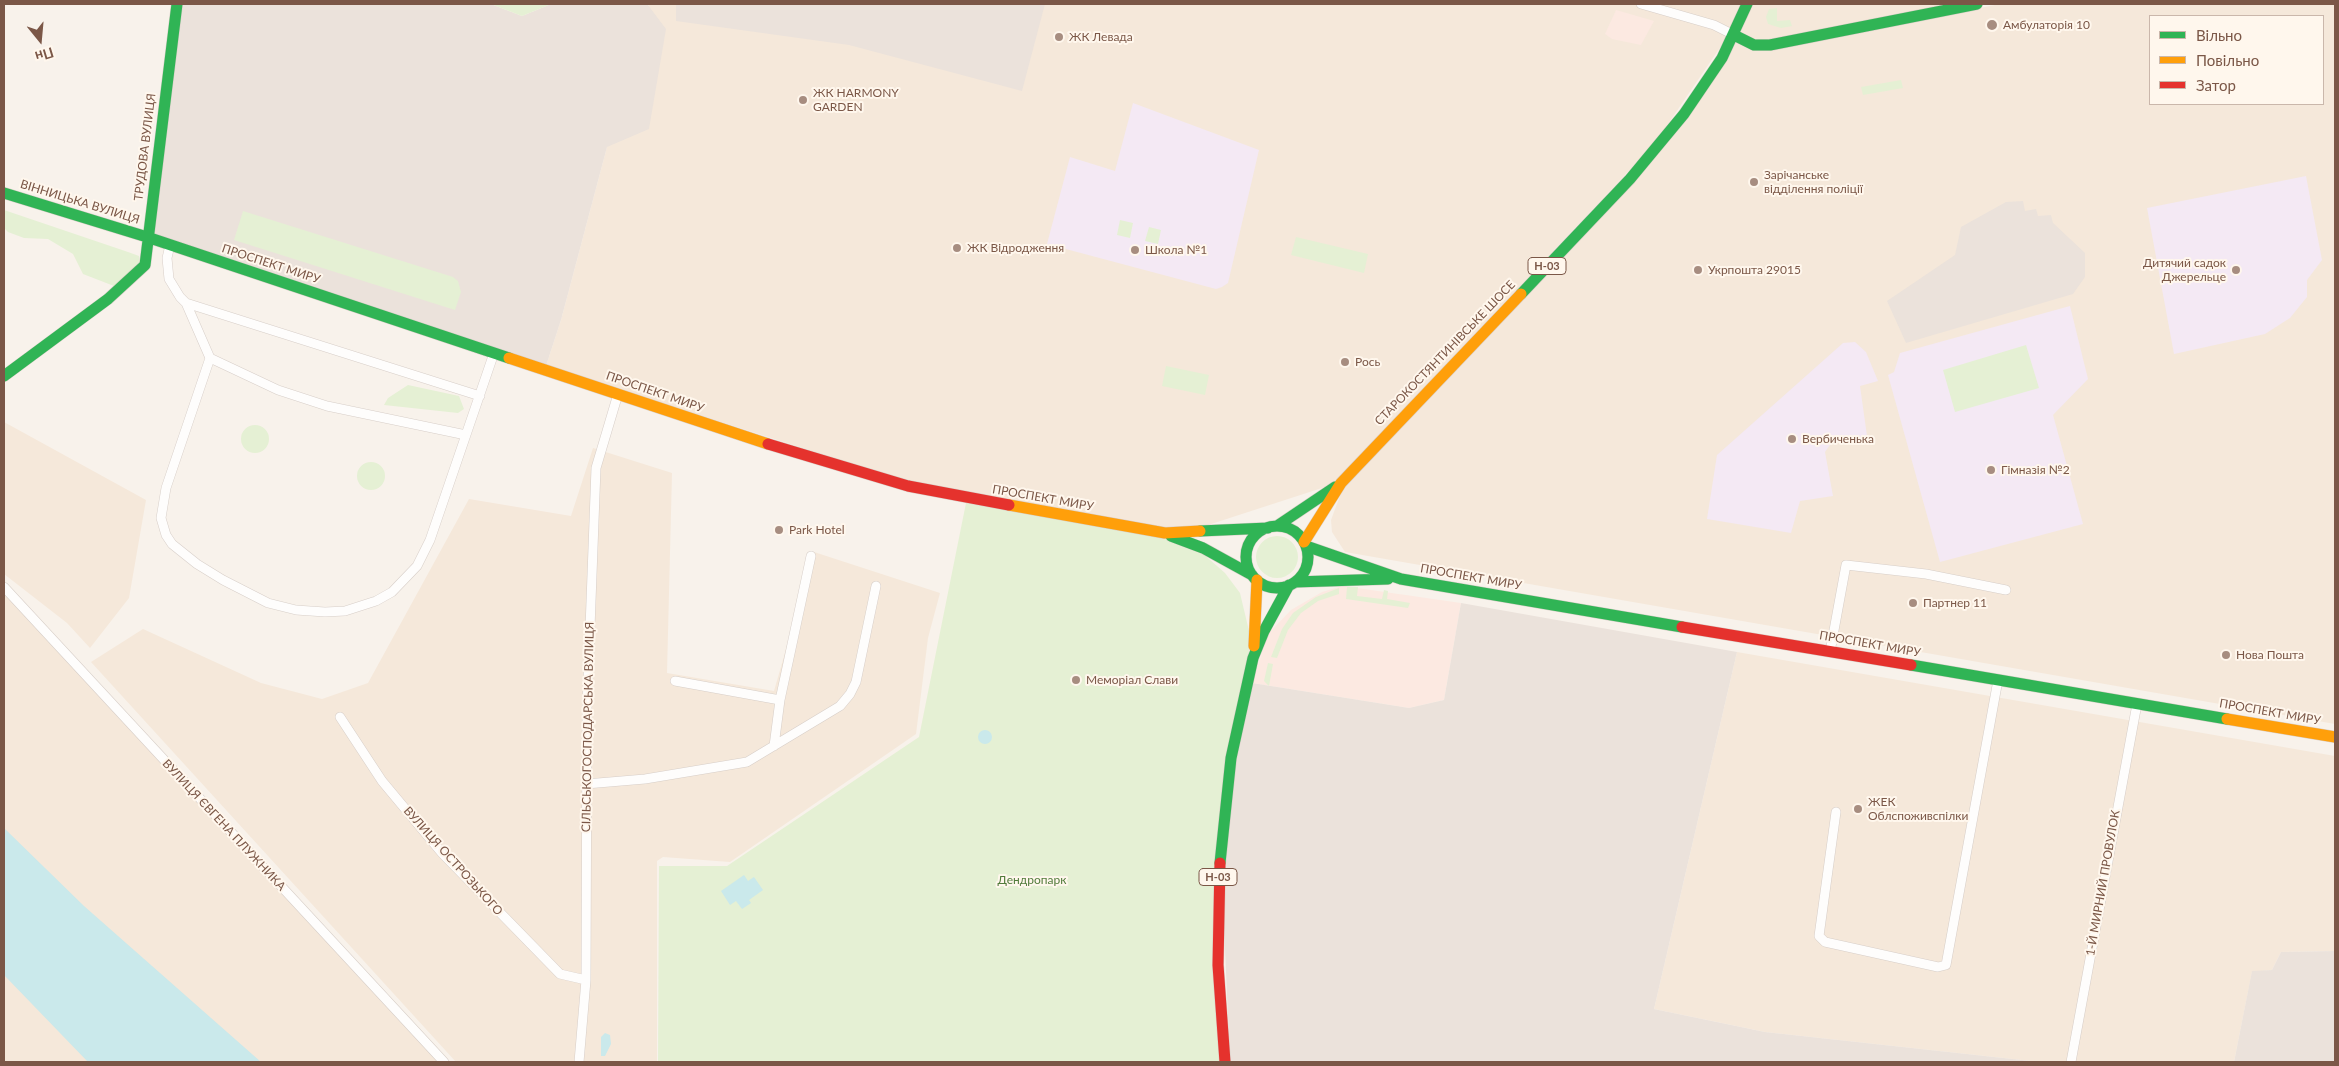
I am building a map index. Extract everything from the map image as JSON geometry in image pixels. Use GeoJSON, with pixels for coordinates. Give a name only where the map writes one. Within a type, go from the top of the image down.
{"type":"FeatureCollection","features":[{"type":"Feature","properties":{"kind":"main road","name":"ТРУДОВА ВУЛИЦЯ"},"geometry":{"type":"LineString","coordinates":[[4,376],[108,299],[145,265],[177,4]]}},
{"type":"Feature","properties":{"kind":"main road","name":"СТАРОКОСТЯНТИНІВСЬКЕ ШОСЕ"},"geometry":{"type":"LineString","coordinates":[[1341,483],[1630,179],[1684,114],[1734,35],[1748,4]]}},
{"type":"Feature","properties":{"kind":"main road"},"geometry":{"type":"LineString","coordinates":[[1734,35],[1754,45],[1770,45],[1977,4]]}},
{"type":"Feature","properties":{"kind":"main road","name":"ВІННИЦЬКА ВУЛИЦЯ"},"geometry":{"type":"LineString","coordinates":[[4,193],[147,237]]}},
{"type":"Feature","properties":{"kind":"main road","name":"ПРОСПЕКТ МИРУ"},"geometry":{"type":"LineString","coordinates":[[147,237],[803,456],[908,486],[1165,533],[1204,548],[1254,577]]}},
{"type":"Feature","properties":{"kind":"main road","name":"Н-03"},"geometry":{"type":"LineString","coordinates":[[1253,658],[1254,577],[1247,562],[1248,547],[1255,535],[1272,527],[1341,483]]}},
{"type":"Feature","properties":{"kind":"main road","name":"Н-03"},"geometry":{"type":"LineString","coordinates":[[1225,1062],[1218,965],[1218,882],[1231,758],[1253,658],[1264,631],[1292,584],[1307,566],[1305,544],[1341,483]]}},
{"type":"Feature","properties":{"kind":"main road","name":"ПРОСПЕКТ МИРУ"},"geometry":{"type":"LineString","coordinates":[[1165,533],[1272,527]]}},
{"type":"Feature","properties":{"kind":"main road"},"geometry":{"type":"LineString","coordinates":[[1272,527],[1295,531],[1305,544]]}},
{"type":"Feature","properties":{"kind":"main road","name":"ПРОСПЕКТ МИРУ"},"geometry":{"type":"LineString","coordinates":[[1305,544],[1401,579]]}},
{"type":"Feature","properties":{"kind":"main road"},"geometry":{"type":"LineString","coordinates":[[1254,577],[1269,586],[1292,584]]}},
{"type":"Feature","properties":{"kind":"main road","name":"ПРОСПЕКТ МИРУ"},"geometry":{"type":"LineString","coordinates":[[1292,584],[1341,579],[1401,579],[2335,737]]}},
{"type":"Feature","properties":{"kind":"street"},"geometry":{"type":"LineString","coordinates":[[1641,4],[1714,26],[1734,35]]}},
{"type":"Feature","properties":{"kind":"street"},"geometry":{"type":"LineString","coordinates":[[170,245],[167,258],[169,279],[183,300],[210,358],[287,395],[327,406],[466,435]]}},
{"type":"Feature","properties":{"kind":"street"},"geometry":{"type":"LineString","coordinates":[[183,300],[480,396]]}},
{"type":"Feature","properties":{"kind":"street"},"geometry":{"type":"LineString","coordinates":[[210,358],[166,488],[161,518],[166,535],[172,544],[197,564],[268,602],[296,610],[345,611],[366,606],[392,592],[417,566],[430,540],[494,353]]}},
{"type":"Feature","properties":{"kind":"street","name":"СІЛЬСЬКОГОСПОДАРСЬКА ВУЛИЦЯ"},"geometry":{"type":"LineString","coordinates":[[579,1062],[586,980],[587,708],[596,468],[618,394]]}},
{"type":"Feature","properties":{"kind":"street"},"geometry":{"type":"LineString","coordinates":[[774,746],[780,700],[811,556]]}},
{"type":"Feature","properties":{"kind":"street"},"geometry":{"type":"LineString","coordinates":[[1830,652],[1846,565],[1926,574],[2006,590]]}},
{"type":"Feature","properties":{"kind":"street"},"geometry":{"type":"LineString","coordinates":[[586,784],[713,769],[747,762],[840,706],[850,694],[856,682],[876,586]]}},
{"type":"Feature","properties":{"kind":"street","name":"ВУЛИЦЯ ЄВГЕНА ПЛУЖНИКА"},"geometry":{"type":"LineString","coordinates":[[4,587],[444,1062]]}},
{"type":"Feature","properties":{"kind":"street"},"geometry":{"type":"LineString","coordinates":[[1836,812],[1819,936],[1825,942],[1938,967],[1946,965],[1998,680]]}},
{"type":"Feature","properties":{"kind":"street"},"geometry":{"type":"LineString","coordinates":[[675,681],[780,700]]}},
{"type":"Feature","properties":{"kind":"street","name":"1-Й МИРНИЙ ПРОВУЛОК"},"geometry":{"type":"LineString","coordinates":[[2071,1062],[2137,704]]}},
{"type":"Feature","properties":{"kind":"street","name":"ВУЛИЦЯ ОСТРОЗЬКОГО"},"geometry":{"type":"LineString","coordinates":[[340,717],[382,781],[442,853],[560,974],[586,980]]}},
{"type":"Feature","properties":{"kind":"shaded area"},"geometry":{"type":"Polygon","coordinates":[[[182,4],[491,4],[522,16],[551,4],[648,5],[666,29],[649,129],[607,147],[561,320],[546,366],[152,234],[182,4]]]}},
{"type":"Feature","properties":{"kind":"shaded area"},"geometry":{"type":"Polygon","coordinates":[[[649,4],[1743,4],[1730,33],[1655,143],[1338,479],[1325,487],[1202,527],[1166,529],[909,482],[546,366],[561,320],[607,147],[649,4]]]}},
{"type":"Feature","properties":{"kind":"shaded area"},"geometry":{"type":"Polygon","coordinates":[[[676,4],[1045,4],[1022,91],[849,45],[676,21],[676,4]]]}},
{"type":"Feature","properties":{"kind":"shaded area"},"geometry":{"type":"Polygon","coordinates":[[[1752,4],[1955,4],[1770,40],[1755,40],[1740,33],[1752,4]]]}},
{"type":"Feature","properties":{"kind":"shaded area"},"geometry":{"type":"Polygon","coordinates":[[[2000,4],[2335,4],[2335,724],[1345,552],[1332,532],[1331,520],[1344,485],[1634,182],[1736,41],[1771,49],[2000,4]]]}},
{"type":"Feature","properties":{"kind":"shaded area"},"geometry":{"type":"Polygon","coordinates":[[[1616,10],[1654,21],[1641,45],[1612,39],[1605,34],[1616,10]]]}},
{"type":"Feature","properties":{"kind":"shaded area"},"geometry":{"type":"Polygon","coordinates":[[[1133,103],[1259,150],[1228,283],[1222,287],[1216,289],[1047,244],[1070,157],[1115,171],[1133,103]]]}},
{"type":"Feature","properties":{"kind":"shaded area","name":"Дитячий садок Джерельце"},"geometry":{"type":"Polygon","coordinates":[[[2306,176],[2322,260],[2307,280],[2307,297],[2290,318],[2265,334],[2174,354],[2147,208],[2306,176]]]}},
{"type":"Feature","properties":{"kind":"shaded area"},"geometry":{"type":"Polygon","coordinates":[[[2023,201],[2025,211],[2036,209],[2038,216],[2051,215],[2053,223],[2085,253],[2085,277],[2073,294],[1906,343],[1887,301],[1955,255],[1961,227],[2006,202],[2023,201]]]}},
{"type":"Feature","properties":{"kind":"shaded area","name":"Гімназія №2"},"geometry":{"type":"Polygon","coordinates":[[[2070,306],[2088,379],[2053,415],[2083,524],[1940,562],[1888,375],[1894,372],[1900,353],[2070,306]]]}},
{"type":"Feature","properties":{"kind":"shaded area","name":"Вербиченька"},"geometry":{"type":"Polygon","coordinates":[[[1855,342],[1866,352],[1878,381],[1860,386],[1867,436],[1832,442],[1825,452],[1833,496],[1800,501],[1791,533],[1707,519],[1717,455],[1843,343],[1855,342]]]}},
{"type":"Feature","properties":{"kind":"shaded area"},"geometry":{"type":"Polygon","coordinates":[[[4,422],[146,500],[129,598],[90,648],[67,623],[4,574],[4,422]]]}},
{"type":"Feature","properties":{"kind":"shaded area"},"geometry":{"type":"Polygon","coordinates":[[[593,448],[672,473],[667,673],[774,691],[814,552],[940,593],[928,638],[916,734],[730,862],[663,857],[657,861],[657,1062],[456,1062],[91,662],[143,629],[261,683],[322,699],[368,683],[469,499],[571,516],[593,448]]]}},
{"type":"Feature","properties":{"kind":"shaded area"},"geometry":{"type":"Polygon","coordinates":[[[1343,586],[1461,603],[1444,700],[1409,708],[1252,683],[1268,634],[1291,610],[1322,592],[1343,586]]]}},
{"type":"Feature","properties":{"kind":"shaded area"},"geometry":{"type":"Polygon","coordinates":[[[4,587],[444,1062],[4,1062],[4,587]]]}},
{"type":"Feature","properties":{"kind":"shaded area"},"geometry":{"type":"Polygon","coordinates":[[[1461,603],[1737,652],[1654,1009],[1765,1032],[2040,1062],[1230,1062],[1222,882],[1235,758],[1252,683],[1409,708],[1444,700],[1461,603]]]}},
{"type":"Feature","properties":{"kind":"shaded area"},"geometry":{"type":"Polygon","coordinates":[[[1737,652],[2335,756],[2335,951],[2281,952],[2272,970],[2252,972],[2234,1062],[2040,1062],[1765,1032],[1654,1009],[1737,652]]]}},
{"type":"Feature","properties":{"kind":"shaded area"},"geometry":{"type":"Polygon","coordinates":[[[2335,951],[2335,1062],[2234,1062],[2252,971],[2272,970],[2281,952],[2335,951]]]}},
{"type":"Feature","properties":{"kind":"green space"},"geometry":{"type":"Polygon","coordinates":[[[491,4],[551,4],[522,16],[491,4]]]}},
{"type":"Feature","properties":{"kind":"green space"},"geometry":{"type":"Polygon","coordinates":[[[1777,8],[1777,21],[1790,20],[1792,26],[1781,28],[1768,24],[1766,17],[1769,9],[1777,8]]]}},
{"type":"Feature","properties":{"kind":"green space"},"geometry":{"type":"Polygon","coordinates":[[[1901,80],[1903,88],[1863,95],[1861,87],[1901,80]]]}},
{"type":"Feature","properties":{"kind":"green space"},"geometry":{"type":"Polygon","coordinates":[[[4,210],[139,256],[140,263],[114,286],[83,274],[73,254],[48,239],[24,238],[8,232],[4,228],[4,210]]]}},
{"type":"Feature","properties":{"kind":"green space"},"geometry":{"type":"Polygon","coordinates":[[[243,211],[453,277],[458,281],[461,292],[455,310],[234,240],[243,211]]]}},
{"type":"Feature","properties":{"kind":"green space"},"geometry":{"type":"Polygon","coordinates":[[[1120,220],[1133,223],[1130,238],[1117,235],[1120,220]]]}},
{"type":"Feature","properties":{"kind":"green space"},"geometry":{"type":"Polygon","coordinates":[[[1149,227],[1161,230],[1158,244],[1145,241],[1149,227]]]}},
{"type":"Feature","properties":{"kind":"green space"},"geometry":{"type":"Polygon","coordinates":[[[1296,237],[1368,254],[1364,273],[1291,255],[1296,237]]]}},
{"type":"Feature","properties":{"kind":"green space"},"geometry":{"type":"Polygon","coordinates":[[[2026,345],[2039,388],[1955,412],[1943,370],[2026,345]]]}},
{"type":"Feature","properties":{"kind":"green space"},"geometry":{"type":"Polygon","coordinates":[[[1166,366],[1209,375],[1205,395],[1162,386],[1166,366]]]}},
{"type":"Feature","properties":{"kind":"green space"},"geometry":{"type":"Polygon","coordinates":[[[408,385],[459,396],[464,409],[458,413],[384,405],[388,398],[408,385]]]}},
{"type":"Feature","properties":{"kind":"green space"},"geometry":{"type":"Polygon","coordinates":[[[255,425],[265,429],[269,439],[265,449],[255,453],[245,449],[241,439],[245,429],[255,425]]]}},
{"type":"Feature","properties":{"kind":"green space"},"geometry":{"type":"Polygon","coordinates":[[[371,462],[381,466],[385,476],[381,486],[371,490],[361,486],[357,476],[361,466],[371,462]]]}},
{"type":"Feature","properties":{"kind":"green space","name":"Дендропарк"},"geometry":{"type":"Polygon","coordinates":[[[966,503],[1164,537],[1201,552],[1225,573],[1240,593],[1249,631],[1249,658],[1227,757],[1221,1062],[658,1062],[659,866],[727,866],[919,737],[966,503]]]}},
{"type":"Feature","properties":{"kind":"green space"},"geometry":{"type":"Polygon","coordinates":[[[1277,536],[1292,542],[1298,557],[1292,572],[1277,578],[1262,572],[1256,557],[1262,542],[1277,536]]]}},
{"type":"Feature","properties":{"kind":"green space"},"geometry":{"type":"Polygon","coordinates":[[[1347,587],[1358,587],[1357,596],[1382,599],[1384,590],[1388,591],[1387,599],[1410,603],[1408,608],[1346,599],[1347,587]]]}},
{"type":"Feature","properties":{"kind":"green space"},"geometry":{"type":"Polygon","coordinates":[[[1339,588],[1339,594],[1318,601],[1301,613],[1288,630],[1277,658],[1271,657],[1282,629],[1293,613],[1316,597],[1339,588]]]}},
{"type":"Feature","properties":{"kind":"green space"},"geometry":{"type":"Polygon","coordinates":[[[1268,663],[1273,664],[1269,686],[1264,681],[1268,663]]]}},
{"type":"Feature","properties":{"kind":"water"},"geometry":{"type":"Polygon","coordinates":[[[985,730],[990,732],[992,737],[990,742],[985,744],[980,742],[978,737],[980,732],[985,730]]]}},
{"type":"Feature","properties":{"kind":"water"},"geometry":{"type":"Polygon","coordinates":[[[4,828],[84,906],[261,1062],[88,1062],[4,975],[4,828]]]}},
{"type":"Feature","properties":{"kind":"water"},"geometry":{"type":"Polygon","coordinates":[[[744,875],[748,881],[754,877],[763,890],[749,900],[751,903],[742,909],[736,901],[730,905],[721,891],[744,875]]]}},
{"type":"Feature","properties":{"kind":"water"},"geometry":{"type":"Polygon","coordinates":[[[605,1033],[610,1035],[611,1044],[605,1056],[601,1056],[601,1037],[605,1033]]]}},
{"type":"Feature","properties":{"kind":"traffic: fast"},"geometry":{"type":"LineString","coordinates":[[4,376],[108,299],[145,265],[177,4]]}},
{"type":"Feature","properties":{"kind":"traffic: fast"},"geometry":{"type":"LineString","coordinates":[[1521,294],[1630,179],[1684,114],[1722,58],[1747,4]]}},
{"type":"Feature","properties":{"kind":"traffic: fast"},"geometry":{"type":"LineString","coordinates":[[1734,35],[1754,45],[1770,45],[1977,4]]}},
{"type":"Feature","properties":{"kind":"traffic: fast"},"geometry":{"type":"LineString","coordinates":[[4,193],[147,237],[509,358]]}},
{"type":"Feature","properties":{"kind":"traffic: fast"},"geometry":{"type":"LineString","coordinates":[[1277,526],[1335,487]]}},
{"type":"Feature","properties":{"kind":"traffic: fast"},"geometry":{"type":"LineString","coordinates":[[1277,526],[1294,531],[1299,535],[1303,540],[1308,557],[1303,574],[1299,579],[1294,583],[1277,588],[1260,583],[1255,579],[1251,574],[1246,557],[1251,540],[1255,535],[1260,531],[1277,526]]}},
{"type":"Feature","properties":{"kind":"traffic: fast"},"geometry":{"type":"LineString","coordinates":[[1200,531],[1268,528]]}},
{"type":"Feature","properties":{"kind":"traffic: fast"},"geometry":{"type":"LineString","coordinates":[[1171,536],[1203,548],[1252,575]]}},
{"type":"Feature","properties":{"kind":"traffic: fast"},"geometry":{"type":"LineString","coordinates":[[1306,546],[1401,579],[1682,627]]}},
{"type":"Feature","properties":{"kind":"traffic: fast"},"geometry":{"type":"LineString","coordinates":[[1295,582],[1388,579]]}},
{"type":"Feature","properties":{"kind":"traffic: fast"},"geometry":{"type":"LineString","coordinates":[[1220,863],[1231,758],[1253,658],[1264,631],[1289,585]]}},
{"type":"Feature","properties":{"kind":"traffic: fast"},"geometry":{"type":"LineString","coordinates":[[1911,665],[2227,719]]}},
{"type":"Feature","properties":{"kind":"traffic: slow"},"geometry":{"type":"LineString","coordinates":[[1304,542],[1341,483],[1521,294]]}},
{"type":"Feature","properties":{"kind":"traffic: slow"},"geometry":{"type":"LineString","coordinates":[[509,358],[768,444]]}},
{"type":"Feature","properties":{"kind":"traffic: slow"},"geometry":{"type":"LineString","coordinates":[[1009,505],[1165,533],[1200,531]]}},
{"type":"Feature","properties":{"kind":"traffic: slow"},"geometry":{"type":"LineString","coordinates":[[1254,646],[1257,580]]}},
{"type":"Feature","properties":{"kind":"traffic: slow"},"geometry":{"type":"LineString","coordinates":[[2227,719],[2335,737]]}},
{"type":"Feature","properties":{"kind":"traffic: jam"},"geometry":{"type":"LineString","coordinates":[[768,444],[908,486],[1009,505]]}},
{"type":"Feature","properties":{"kind":"traffic: jam"},"geometry":{"type":"LineString","coordinates":[[1682,627],[1911,665]]}},
{"type":"Feature","properties":{"kind":"traffic: jam"},"geometry":{"type":"LineString","coordinates":[[1220,863],[1218,965],[1225,1062]]}},
{"type":"Feature","properties":{"kind":"place","name":"Амбулаторія 10"},"geometry":{"type":"Point","coordinates":[1992,25]}},
{"type":"Feature","properties":{"kind":"place","name":"ЖК Левада"},"geometry":{"type":"Point","coordinates":[1059,37]}},
{"type":"Feature","properties":{"kind":"place","name":"ЖК HARMONY GARDEN"},"geometry":{"type":"Point","coordinates":[803,100]}},
{"type":"Feature","properties":{"kind":"place","name":"Зарічанське відділення поліції"},"geometry":{"type":"Point","coordinates":[1754,182]}},
{"type":"Feature","properties":{"kind":"place","name":"ЖК Відродження"},"geometry":{"type":"Point","coordinates":[957,248]}},
{"type":"Feature","properties":{"kind":"place","name":"Школа №1"},"geometry":{"type":"Point","coordinates":[1135,250]}},
{"type":"Feature","properties":{"kind":"place","name":"Укрпошта 29015"},"geometry":{"type":"Point","coordinates":[1698,270]}},
{"type":"Feature","properties":{"kind":"place","name":"Дитячий садок Джерельце"},"geometry":{"type":"Point","coordinates":[2236,270]}},
{"type":"Feature","properties":{"kind":"place","name":"Рось"},"geometry":{"type":"Point","coordinates":[1345,362]}},
{"type":"Feature","properties":{"kind":"place","name":"Вербиченька"},"geometry":{"type":"Point","coordinates":[1792,439]}},
{"type":"Feature","properties":{"kind":"place","name":"Гімназія №2"},"geometry":{"type":"Point","coordinates":[1991,470]}},
{"type":"Feature","properties":{"kind":"place","name":"Park Hotel"},"geometry":{"type":"Point","coordinates":[779,530]}},
{"type":"Feature","properties":{"kind":"place","name":"Партнер 11"},"geometry":{"type":"Point","coordinates":[1913,603]}},
{"type":"Feature","properties":{"kind":"place","name":"Нова Пошта"},"geometry":{"type":"Point","coordinates":[2226,655]}},
{"type":"Feature","properties":{"kind":"place","name":"Меморіал Слави"},"geometry":{"type":"Point","coordinates":[1076,680]}},
{"type":"Feature","properties":{"kind":"place","name":"ЖЕК Облспоживспілки"},"geometry":{"type":"Point","coordinates":[1858,809]}}]}
